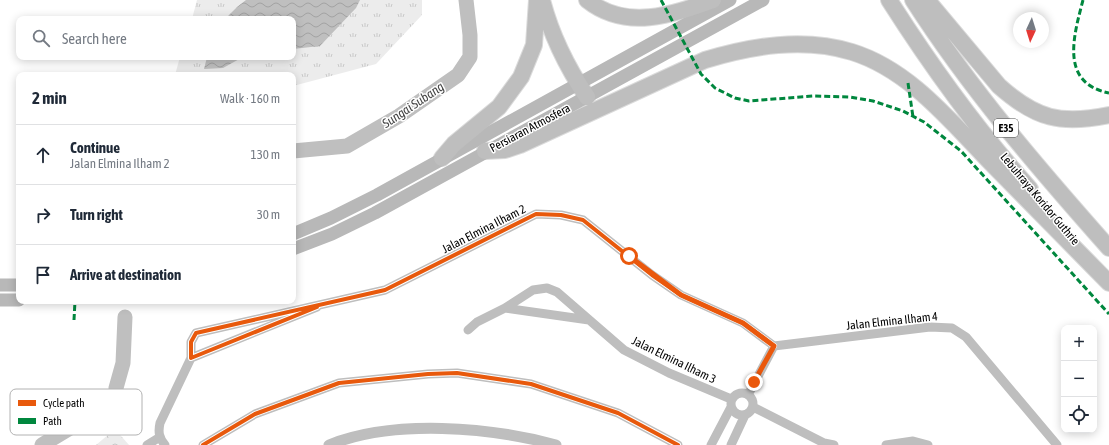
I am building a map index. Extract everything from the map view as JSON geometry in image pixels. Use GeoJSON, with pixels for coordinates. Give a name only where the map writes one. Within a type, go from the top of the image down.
{"type":"FeatureCollection","features":[{"type":"Feature","properties":{"kind":"highway"},"geometry":{"type":"LineString","coordinates":[[442,158],[454,144],[499,107],[521,77],[534,44],[536,0]]}},
{"type":"Feature","properties":{"kind":"highway"},"geometry":{"type":"LineString","coordinates":[[542,0],[550,28],[583,91]]}},
{"type":"Feature","properties":{"kind":"highway"},"geometry":{"type":"LineString","coordinates":[[587,0],[612,13],[643,19],[675,14],[713,0]]}},
{"type":"Feature","properties":{"kind":"highway","name":"Lebuhraya Koridor Guthrie"},"geometry":{"type":"LineString","coordinates":[[889,0],[912,37],[971,116],[1024,182],[1109,280]]}},
{"type":"Feature","properties":{"kind":"highway","name":"Lebuhraya Koridor Guthrie"},"geometry":{"type":"LineString","coordinates":[[913,0],[936,37],[988,106],[1043,173],[1109,248]]}},
{"type":"Feature","properties":{"kind":"highway"},"geometry":{"type":"LineString","coordinates":[[927,0],[999,86],[1026,107],[1048,117],[1066,120],[1086,120],[1109,115]]}},
{"type":"Feature","properties":{"kind":"highway"},"geometry":{"type":"LineString","coordinates":[[485,151],[505,150],[520,145],[705,60],[734,52],[762,46],[792,44],[851,52],[878,62],[919,90],[1109,283]]}},
{"type":"Feature","properties":{"kind":"main road","name":"Persiaran Atmosfera"},"geometry":{"type":"LineString","coordinates":[[296,248],[332,234],[375,213],[485,151],[730,0]]}},
{"type":"Feature","properties":{"kind":"main road","name":"Persiaran Atmosfera"},"geometry":{"type":"LineString","coordinates":[[296,233],[331,218],[377,195],[442,158],[583,91],[763,0]]}},
{"type":"Feature","properties":{"kind":"main road"},"geometry":{"type":"LineString","coordinates":[[0,286],[16,286]]}},
{"type":"Feature","properties":{"kind":"main road"},"geometry":{"type":"LineString","coordinates":[[0,300],[16,300]]}},
{"type":"Feature","properties":{"kind":"street","name":"Jalan Elmina Ilham 2"},"geometry":{"type":"LineString","coordinates":[[160,437],[158,430],[160,423],[191,358],[191,342],[196,333],[316,307],[385,290],[536,214],[561,215],[583,220],[652,275],[681,295],[743,323],[774,346]]}},
{"type":"Feature","properties":{"kind":"street","name":"Jalan Elmina Ilham 3"},"geometry":{"type":"LineString","coordinates":[[468,330],[477,322],[505,308],[532,290],[547,288],[557,292],[624,350],[731,403]]}},
{"type":"Feature","properties":{"kind":"street","name":"Jalan Elmina Ilham 2"},"geometry":{"type":"LineString","coordinates":[[191,358],[316,307]]}},
{"type":"Feature","properties":{"kind":"street"},"geometry":{"type":"LineString","coordinates":[[505,308],[590,320]]}},
{"type":"Feature","properties":{"kind":"street","name":"Jalan Elmina Ilham 4"},"geometry":{"type":"LineString","coordinates":[[774,346],[930,327],[952,328],[966,337],[1057,445]]}},
{"type":"Feature","properties":{"kind":"street"},"geometry":{"type":"LineString","coordinates":[[748,394],[774,346]]}},
{"type":"Feature","properties":{"kind":"street"},"geometry":{"type":"LineString","coordinates":[[204,445],[255,414],[340,383],[457,372],[531,384],[618,413],[678,445]]}},
{"type":"Feature","properties":{"kind":"street"},"geometry":{"type":"LineString","coordinates":[[711,445],[731,403],[740,393],[748,394],[752,400],[753,408]]}},
{"type":"Feature","properties":{"kind":"street"},"geometry":{"type":"LineString","coordinates":[[731,403],[738,415],[745,415]]}},
{"type":"Feature","properties":{"kind":"street"},"geometry":{"type":"LineString","coordinates":[[731,445],[745,415],[753,408]]}},
{"type":"Feature","properties":{"kind":"street"},"geometry":{"type":"LineString","coordinates":[[753,408],[824,443],[834,445]]}},
{"type":"Feature","properties":{"kind":"street"},"geometry":{"type":"LineString","coordinates":[[328,445],[378,433],[448,429],[497,432],[545,444]]}},
{"type":"Feature","properties":{"kind":"street"},"geometry":{"type":"LineString","coordinates":[[147,445],[160,437],[165,445]]}},
{"type":"Feature","properties":{"kind":"street"},"geometry":{"type":"LineString","coordinates":[[886,445],[913,441],[928,445]]}},
{"type":"Feature","properties":{"kind":"green space"},"geometry":{"type":"Polygon","coordinates":[[[197,0],[422,0],[422,15],[376,64],[296,85],[296,72],[176,72],[179,60],[296,60],[296,16],[193,16],[197,0]]]}},
{"type":"Feature","properties":{"kind":"green space"},"geometry":{"type":"Polygon","coordinates":[[[108,435],[120,435],[129,445],[96,445],[108,435]]]}},
{"type":"Feature","properties":{"kind":"water"},"geometry":{"type":"Polygon","coordinates":[[[246,0],[360,0],[356,8],[320,46],[296,49],[296,16],[228,16],[246,0]]]}},
{"type":"Feature","properties":{"kind":"water"},"geometry":{"type":"Polygon","coordinates":[[[206,60],[238,60],[223,68],[204,69],[206,60]]]}},
{"type":"Feature","properties":{"kind":"waterway","name":"Sungai Subang"},"geometry":{"type":"LineString","coordinates":[[296,151],[347,146],[399,116],[458,75],[470,57],[470,35],[466,0]]}},
{"type":"Feature","properties":{"kind":"waterway","name":"Sungai Subang"},"geometry":{"type":"LineString","coordinates":[[116,388],[123,363],[125,317]]}},
{"type":"Feature","properties":{"kind":"waterway","name":"Sungai Subang"},"geometry":{"type":"LineString","coordinates":[[42,445],[58,435]]}},
{"type":"Feature","properties":{"kind":"marked path"},"geometry":{"type":"LineString","coordinates":[[661,0],[701,74],[715,88],[735,98],[749,101],[813,96],[850,97],[873,101],[903,111],[924,122],[961,151],[1109,314]]}},
{"type":"Feature","properties":{"kind":"marked path"},"geometry":{"type":"LineString","coordinates":[[1083,0],[1074,42],[1076,68],[1083,79],[1093,88],[1109,93]]}},
{"type":"Feature","properties":{"kind":"marked path"},"geometry":{"type":"LineString","coordinates":[[908,83],[913,117]]}},
{"type":"Feature","properties":{"kind":"marked path"},"geometry":{"type":"LineString","coordinates":[[74,320],[75,304]]}},
{"type":"Feature","properties":{"kind":"cycle path"},"geometry":{"type":"LineString","coordinates":[[317,307],[191,358],[191,342],[196,333],[385,290],[536,214],[561,215],[583,220],[652,275],[681,295],[743,323],[774,346]]}},
{"type":"Feature","properties":{"kind":"cycle path"},"geometry":{"type":"LineString","coordinates":[[203,445],[255,414],[339,383],[428,374],[457,373],[531,384],[618,413],[678,445]]}},
{"type":"Feature","properties":{"kind":"route"},"geometry":{"type":"LineString","coordinates":[[629,256],[652,275],[681,295],[743,323],[774,346],[754,382]]}}]}
